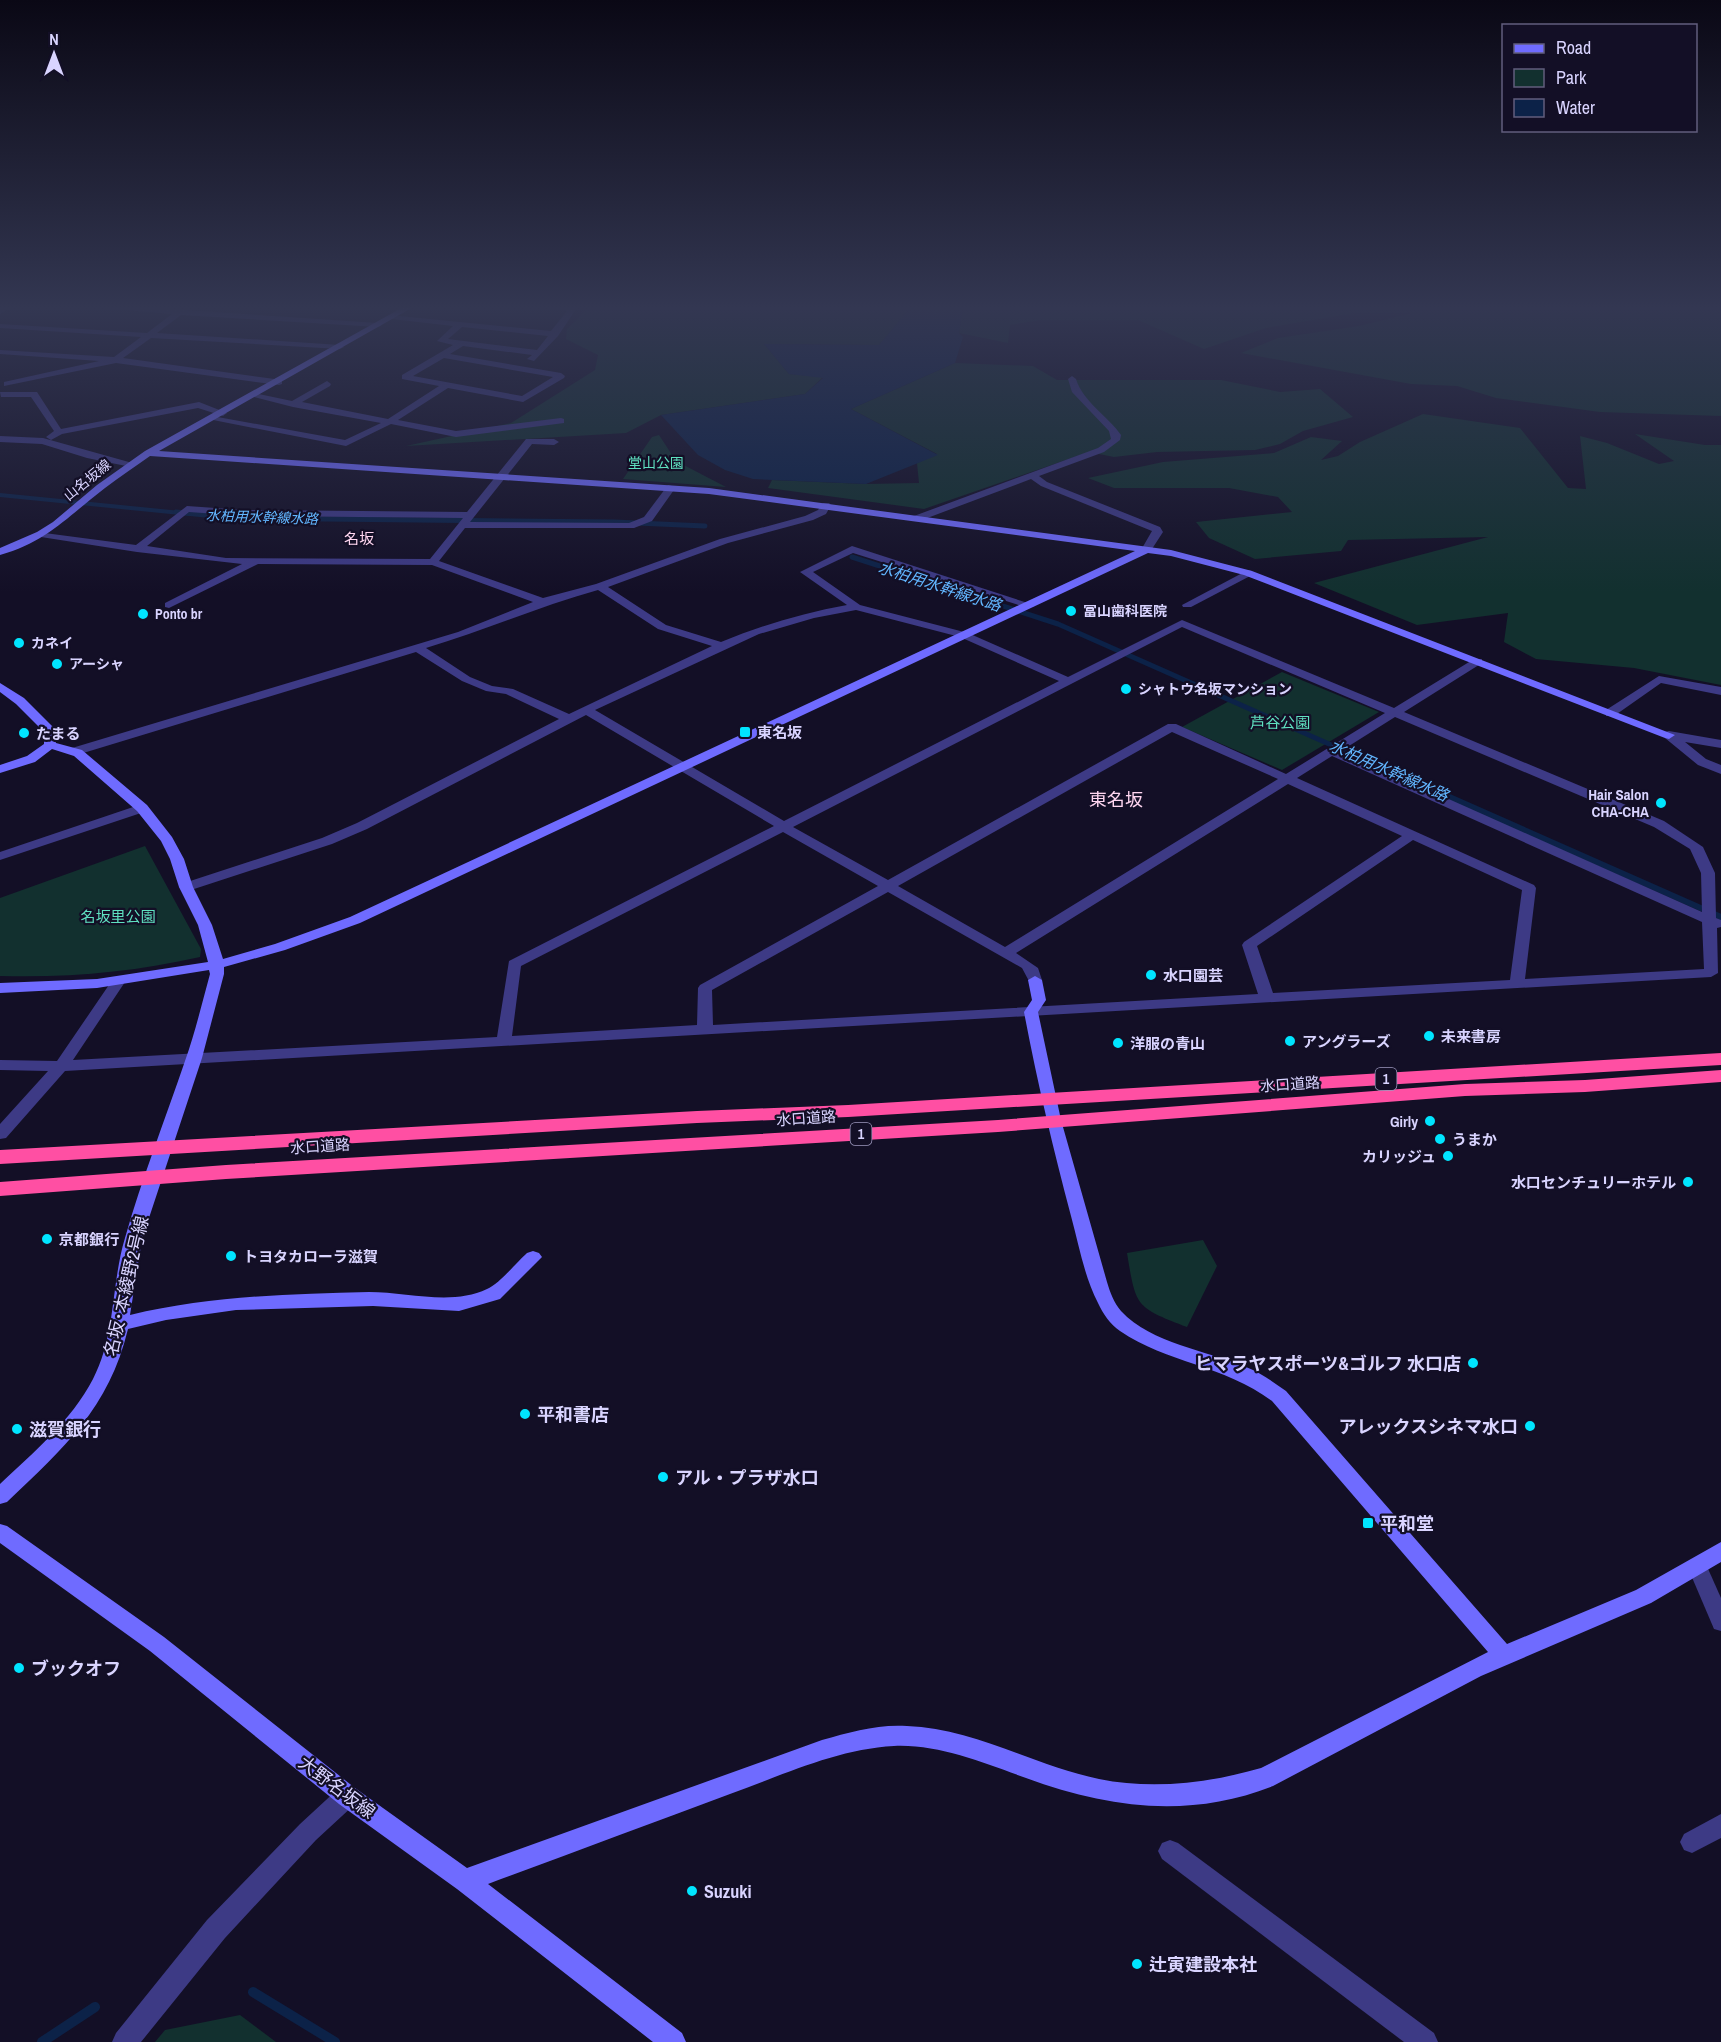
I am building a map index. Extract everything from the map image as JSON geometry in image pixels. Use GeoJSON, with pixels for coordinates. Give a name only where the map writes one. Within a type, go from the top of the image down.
{"type":"FeatureCollection","features":[{"type":"Feature","properties":{"kind":"highway","name":"水口道路"},"geometry":{"type":"LineString","coordinates":[[0,1157],[685,1118],[848,1111],[1721,1059]]}},
{"type":"Feature","properties":{"kind":"highway","name":"水口道路"},"geometry":{"type":"LineString","coordinates":[[0,1189],[153,1177],[882,1133],[1465,1090],[1585,1086],[1721,1076]]}},
{"type":"Feature","properties":{"kind":"street"},"geometry":{"type":"LineString","coordinates":[[38,401],[59,432]]}},
{"type":"Feature","properties":{"kind":"street","name":"山名坂線"},"geometry":{"type":"LineString","coordinates":[[0,552],[41,534],[57,524],[148,453],[244,401]]}},
{"type":"Feature","properties":{"kind":"street"},"geometry":{"type":"LineString","coordinates":[[280,401],[456,434],[561,421]]}},
{"type":"Feature","properties":{"kind":"street"},"geometry":{"type":"LineString","coordinates":[[293,404],[298,401]]}},
{"type":"Feature","properties":{"kind":"street"},"geometry":{"type":"LineString","coordinates":[[212,419],[346,443],[389,422],[421,401]]}},
{"type":"Feature","properties":{"kind":"street"},"geometry":{"type":"LineString","coordinates":[[918,518],[1101,450],[1115,440],[1116,435],[1086,401]]}},
{"type":"Feature","properties":{"kind":"street"},"geometry":{"type":"LineString","coordinates":[[43,441],[59,432],[199,405],[223,413]]}},
{"type":"Feature","properties":{"kind":"street"},"geometry":{"type":"LineString","coordinates":[[0,439],[43,441],[90,456],[131,465]]}},
{"type":"Feature","properties":{"kind":"street"},"geometry":{"type":"LineString","coordinates":[[433,562],[529,441],[554,442]]}},
{"type":"Feature","properties":{"kind":"street"},"geometry":{"type":"LineString","coordinates":[[148,453],[670,487],[826,505],[1191,557],[1248,573],[1669,735],[1721,744]]}},
{"type":"Feature","properties":{"kind":"street"},"geometry":{"type":"LineString","coordinates":[[0,988],[118,982],[217,964],[257,954],[355,920],[1146,550],[1158,532],[1156,529],[1044,484],[1032,476]]}},
{"type":"Feature","properties":{"kind":"street"},"geometry":{"type":"LineString","coordinates":[[462,525],[630,526],[648,519],[670,487]]}},
{"type":"Feature","properties":{"kind":"street"},"geometry":{"type":"LineString","coordinates":[[0,769],[31,759],[50,746],[76,751],[462,634],[543,602],[600,586],[724,541],[809,518],[822,512],[826,505]]}},
{"type":"Feature","properties":{"kind":"street"},"geometry":{"type":"LineString","coordinates":[[137,549],[187,509],[244,513],[469,515]]}},
{"type":"Feature","properties":{"kind":"street"},"geometry":{"type":"LineString","coordinates":[[41,534],[217,560],[433,562],[543,602]]}},
{"type":"Feature","properties":{"kind":"street"},"geometry":{"type":"LineString","coordinates":[[1022,609],[852,549],[805,572],[856,607],[964,635],[1068,681]]}},
{"type":"Feature","properties":{"kind":"street"},"geometry":{"type":"LineString","coordinates":[[169,605],[257,561]]}},
{"type":"Feature","properties":{"kind":"street"},"geometry":{"type":"LineString","coordinates":[[1186,605],[1248,573]]}},
{"type":"Feature","properties":{"kind":"street"},"geometry":{"type":"LineString","coordinates":[[600,586],[662,627],[722,646]]}},
{"type":"Feature","properties":{"kind":"street"},"geometry":{"type":"LineString","coordinates":[[186,886],[327,841],[363,826],[586,710],[755,632],[856,607]]}},
{"type":"Feature","properties":{"kind":"street"},"geometry":{"type":"LineString","coordinates":[[0,1065],[61,1066],[504,1042],[1711,973],[1713,918],[1708,873],[1695,847],[1659,824],[1182,623],[514,964],[504,1042]]}},
{"type":"Feature","properties":{"kind":"street"},"geometry":{"type":"LineString","coordinates":[[417,647],[466,679],[490,690],[509,691],[569,719]]}},
{"type":"Feature","properties":{"kind":"street"},"geometry":{"type":"LineString","coordinates":[[1007,952],[1478,661]]}},
{"type":"Feature","properties":{"kind":"street"},"geometry":{"type":"LineString","coordinates":[[1610,712],[1659,679],[1721,691]]}},
{"type":"Feature","properties":{"kind":"street"},"geometry":{"type":"LineString","coordinates":[[0,687],[20,701],[50,732],[50,746]]}},
{"type":"Feature","properties":{"kind":"street"},"geometry":{"type":"LineString","coordinates":[[586,710],[784,827],[1027,964],[1033,971],[1039,1000],[1031,1012],[1053,1120],[1098,1282],[1107,1305],[1115,1317],[1127,1327],[1147,1337],[1240,1372],[1279,1396],[1504,1655]]}},
{"type":"Feature","properties":{"kind":"street"},"geometry":{"type":"LineString","coordinates":[[705,1030],[705,988],[1172,727],[1529,888],[1517,984]]}},
{"type":"Feature","properties":{"kind":"street"},"geometry":{"type":"LineString","coordinates":[[1669,735],[1702,762],[1721,770]]}},
{"type":"Feature","properties":{"kind":"street"},"geometry":{"type":"LineString","coordinates":[[1336,748],[1713,918]]}},
{"type":"Feature","properties":{"kind":"street"},"geometry":{"type":"LineString","coordinates":[[76,751],[142,808],[167,840],[205,925],[217,964]]}},
{"type":"Feature","properties":{"kind":"street"},"geometry":{"type":"LineString","coordinates":[[0,856],[142,808]]}},
{"type":"Feature","properties":{"kind":"street"},"geometry":{"type":"LineString","coordinates":[[1267,998],[1249,945],[1412,835]]}},
{"type":"Feature","properties":{"kind":"street","name":"名坂･本綾野2号線"},"geometry":{"type":"LineString","coordinates":[[0,1496],[53,1446],[82,1413],[102,1380],[114,1349],[120,1323],[122,1297],[133,1239],[194,1058],[217,974],[217,964]]}},
{"type":"Feature","properties":{"kind":"street"},"geometry":{"type":"LineString","coordinates":[[0,1134],[61,1066],[118,982]]}},
{"type":"Feature","properties":{"kind":"street"},"geometry":{"type":"LineString","coordinates":[[120,1323],[166,1313],[236,1303],[373,1299],[459,1304],[494,1294],[533,1257]]}},
{"type":"Feature","properties":{"kind":"street","name":"大野名坂線"},"geometry":{"type":"LineString","coordinates":[[0,1532],[157,1644],[346,1796],[465,1881],[673,2042]]}},
{"type":"Feature","properties":{"kind":"street"},"geometry":{"type":"LineString","coordinates":[[465,1881],[822,1750],[865,1739],[920,1737],[1101,1790],[1166,1795],[1225,1790],[1265,1778],[1504,1655],[1623,1605],[1698,1568],[1721,1551]]}},
{"type":"Feature","properties":{"kind":"street"},"geometry":{"type":"LineString","coordinates":[[1698,1568],[1721,1622]]}},
{"type":"Feature","properties":{"kind":"street"},"geometry":{"type":"LineString","coordinates":[[125,2042],[216,1929],[308,1832],[346,1796]]}},
{"type":"Feature","properties":{"kind":"street"},"geometry":{"type":"LineString","coordinates":[[1692,1842],[1721,1825]]}},
{"type":"Feature","properties":{"kind":"street"},"geometry":{"type":"LineString","coordinates":[[1170,1851],[1425,2042]]}},
{"type":"Feature","properties":{"kind":"green space"},"geometry":{"type":"Polygon","coordinates":[[[545,401],[755,401],[661,415],[626,433],[406,446],[511,423],[545,401]]]}},
{"type":"Feature","properties":{"kind":"green space"},"geometry":{"type":"Polygon","coordinates":[[[868,401],[1334,401],[1353,417],[1303,431],[1280,444],[1255,450],[1157,452],[1114,457],[1089,452],[924,509],[768,488],[772,480],[866,484],[919,483],[917,463],[937,454],[851,409],[868,401]]]}},
{"type":"Feature","properties":{"kind":"green space"},"geometry":{"type":"Polygon","coordinates":[[[1520,401],[1721,401],[1721,416],[1600,412],[1520,401]]]}},
{"type":"Feature","properties":{"kind":"green space"},"geometry":{"type":"Polygon","coordinates":[[[1423,414],[1520,428],[1568,488],[1586,489],[1580,436],[1607,443],[1659,464],[1674,461],[1635,434],[1705,445],[1721,445],[1721,685],[1634,668],[1536,659],[1504,642],[1508,613],[1417,625],[1314,583],[1488,537],[1348,540],[1341,551],[1255,559],[1209,538],[1196,522],[1292,512],[1278,497],[1229,488],[1114,488],[1088,478],[1163,462],[1274,453],[1311,437],[1342,441],[1321,460],[1338,456],[1360,442],[1423,414]]]}},
{"type":"Feature","properties":{"kind":"green space","name":"堂山公園"},"geometry":{"type":"Polygon","coordinates":[[[659,435],[676,461],[726,487],[623,479],[652,437],[659,435]]]}},
{"type":"Feature","properties":{"kind":"green space","name":"芦谷公園"},"geometry":{"type":"Polygon","coordinates":[[[1282,672],[1379,712],[1282,770],[1182,727],[1282,672]]]}},
{"type":"Feature","properties":{"kind":"green space","name":"名坂里公園"},"geometry":{"type":"Polygon","coordinates":[[[145,846],[201,949],[200,957],[150,967],[101,973],[0,976],[0,898],[145,846]]]}},
{"type":"Feature","properties":{"kind":"green space"},"geometry":{"type":"Polygon","coordinates":[[[1203,1240],[1217,1266],[1187,1327],[1157,1315],[1141,1303],[1133,1285],[1127,1253],[1203,1240]]]}},
{"type":"Feature","properties":{"kind":"green space"},"geometry":{"type":"Polygon","coordinates":[[[240,2015],[276,2042],[155,2042],[165,2030],[240,2015]]]}},
{"type":"Feature","properties":{"kind":"water"},"geometry":{"type":"Polygon","coordinates":[[[755,401],[868,401],[851,409],[938,455],[866,484],[753,479],[725,470],[698,455],[661,415],[755,401]]]}},
{"type":"Feature","properties":{"kind":"waterway","name":"水柏用水幹線水路"},"geometry":{"type":"LineString","coordinates":[[0,495],[191,514]]}},
{"type":"Feature","properties":{"kind":"waterway","name":"水柏用水幹線水路"},"geometry":{"type":"LineString","coordinates":[[176,512],[234,518],[614,522],[705,526]]}},
{"type":"Feature","properties":{"kind":"waterway","name":"水柏用水幹線水路"},"geometry":{"type":"LineString","coordinates":[[852,557],[1058,624],[1399,775]]}},
{"type":"Feature","properties":{"kind":"waterway","name":"水柏用水幹線水路"},"geometry":{"type":"LineString","coordinates":[[1395,773],[1721,917]]}},
{"type":"Feature","properties":{"kind":"waterway"},"geometry":{"type":"LineString","coordinates":[[253,1992],[335,2042]]}},
{"type":"Feature","properties":{"kind":"waterway"},"geometry":{"type":"LineString","coordinates":[[42,2042],[95,2007]]}},
{"type":"Feature","properties":{"kind":"place","name":"冨山歯科医院"},"geometry":{"type":"Point","coordinates":[1071,611]}},
{"type":"Feature","properties":{"kind":"place","name":"Ponto br"},"geometry":{"type":"Point","coordinates":[143,614]}},
{"type":"Feature","properties":{"kind":"place","name":"カネイ"},"geometry":{"type":"Point","coordinates":[19,643]}},
{"type":"Feature","properties":{"kind":"place","name":"アーシャ"},"geometry":{"type":"Point","coordinates":[57,664]}},
{"type":"Feature","properties":{"kind":"place","name":"シャトウ名坂マンション"},"geometry":{"type":"Point","coordinates":[1126,689]}},
{"type":"Feature","properties":{"kind":"place","name":"東名坂"},"geometry":{"type":"Point","coordinates":[745,732]}},
{"type":"Feature","properties":{"kind":"place","name":"たまる"},"geometry":{"type":"Point","coordinates":[24,733]}},
{"type":"Feature","properties":{"kind":"place","name":"Hair Salon CHA-CHA"},"geometry":{"type":"Point","coordinates":[1661,803]}},
{"type":"Feature","properties":{"kind":"place","name":"水口園芸"},"geometry":{"type":"Point","coordinates":[1151,975]}},
{"type":"Feature","properties":{"kind":"place","name":"未来書房"},"geometry":{"type":"Point","coordinates":[1429,1036]}},
{"type":"Feature","properties":{"kind":"place","name":"アングラーズ"},"geometry":{"type":"Point","coordinates":[1290,1041]}},
{"type":"Feature","properties":{"kind":"place","name":"洋服の青山"},"geometry":{"type":"Point","coordinates":[1118,1043]}},
{"type":"Feature","properties":{"kind":"place","name":"Girly"},"geometry":{"type":"Point","coordinates":[1430,1121]}},
{"type":"Feature","properties":{"kind":"place","name":"うまか"},"geometry":{"type":"Point","coordinates":[1440,1139]}},
{"type":"Feature","properties":{"kind":"place","name":"カリッジュ"},"geometry":{"type":"Point","coordinates":[1448,1156]}},
{"type":"Feature","properties":{"kind":"place","name":"水口センチュリーホテル"},"geometry":{"type":"Point","coordinates":[1688,1182]}},
{"type":"Feature","properties":{"kind":"place","name":"京都銀行"},"geometry":{"type":"Point","coordinates":[47,1239]}},
{"type":"Feature","properties":{"kind":"place","name":"トヨタカローラ滋賀"},"geometry":{"type":"Point","coordinates":[231,1256]}},
{"type":"Feature","properties":{"kind":"place","name":"ヒマラヤスポーツ&ゴルフ 水口店"},"geometry":{"type":"Point","coordinates":[1473,1363]}},
{"type":"Feature","properties":{"kind":"place","name":"平和書店"},"geometry":{"type":"Point","coordinates":[525,1414]}},
{"type":"Feature","properties":{"kind":"place","name":"アレックスシネマ水口"},"geometry":{"type":"Point","coordinates":[1530,1426]}},
{"type":"Feature","properties":{"kind":"place","name":"滋賀銀行"},"geometry":{"type":"Point","coordinates":[17,1429]}},
{"type":"Feature","properties":{"kind":"place","name":"アル・プラザ水口"},"geometry":{"type":"Point","coordinates":[663,1477]}},
{"type":"Feature","properties":{"kind":"place","name":"平和堂"},"geometry":{"type":"Point","coordinates":[1368,1523]}},
{"type":"Feature","properties":{"kind":"place","name":"ブックオフ"},"geometry":{"type":"Point","coordinates":[19,1668]}},
{"type":"Feature","properties":{"kind":"place","name":"Suzuki"},"geometry":{"type":"Point","coordinates":[692,1891]}},
{"type":"Feature","properties":{"kind":"place","name":"辻寅建設本社"},"geometry":{"type":"Point","coordinates":[1137,1964]}},
{"type":"Feature","properties":{"kind":"district","name":"名坂"},"geometry":{"type":"Point","coordinates":[359,538]}},
{"type":"Feature","properties":{"kind":"district","name":"東名坂"},"geometry":{"type":"Point","coordinates":[1116,799]}}]}
